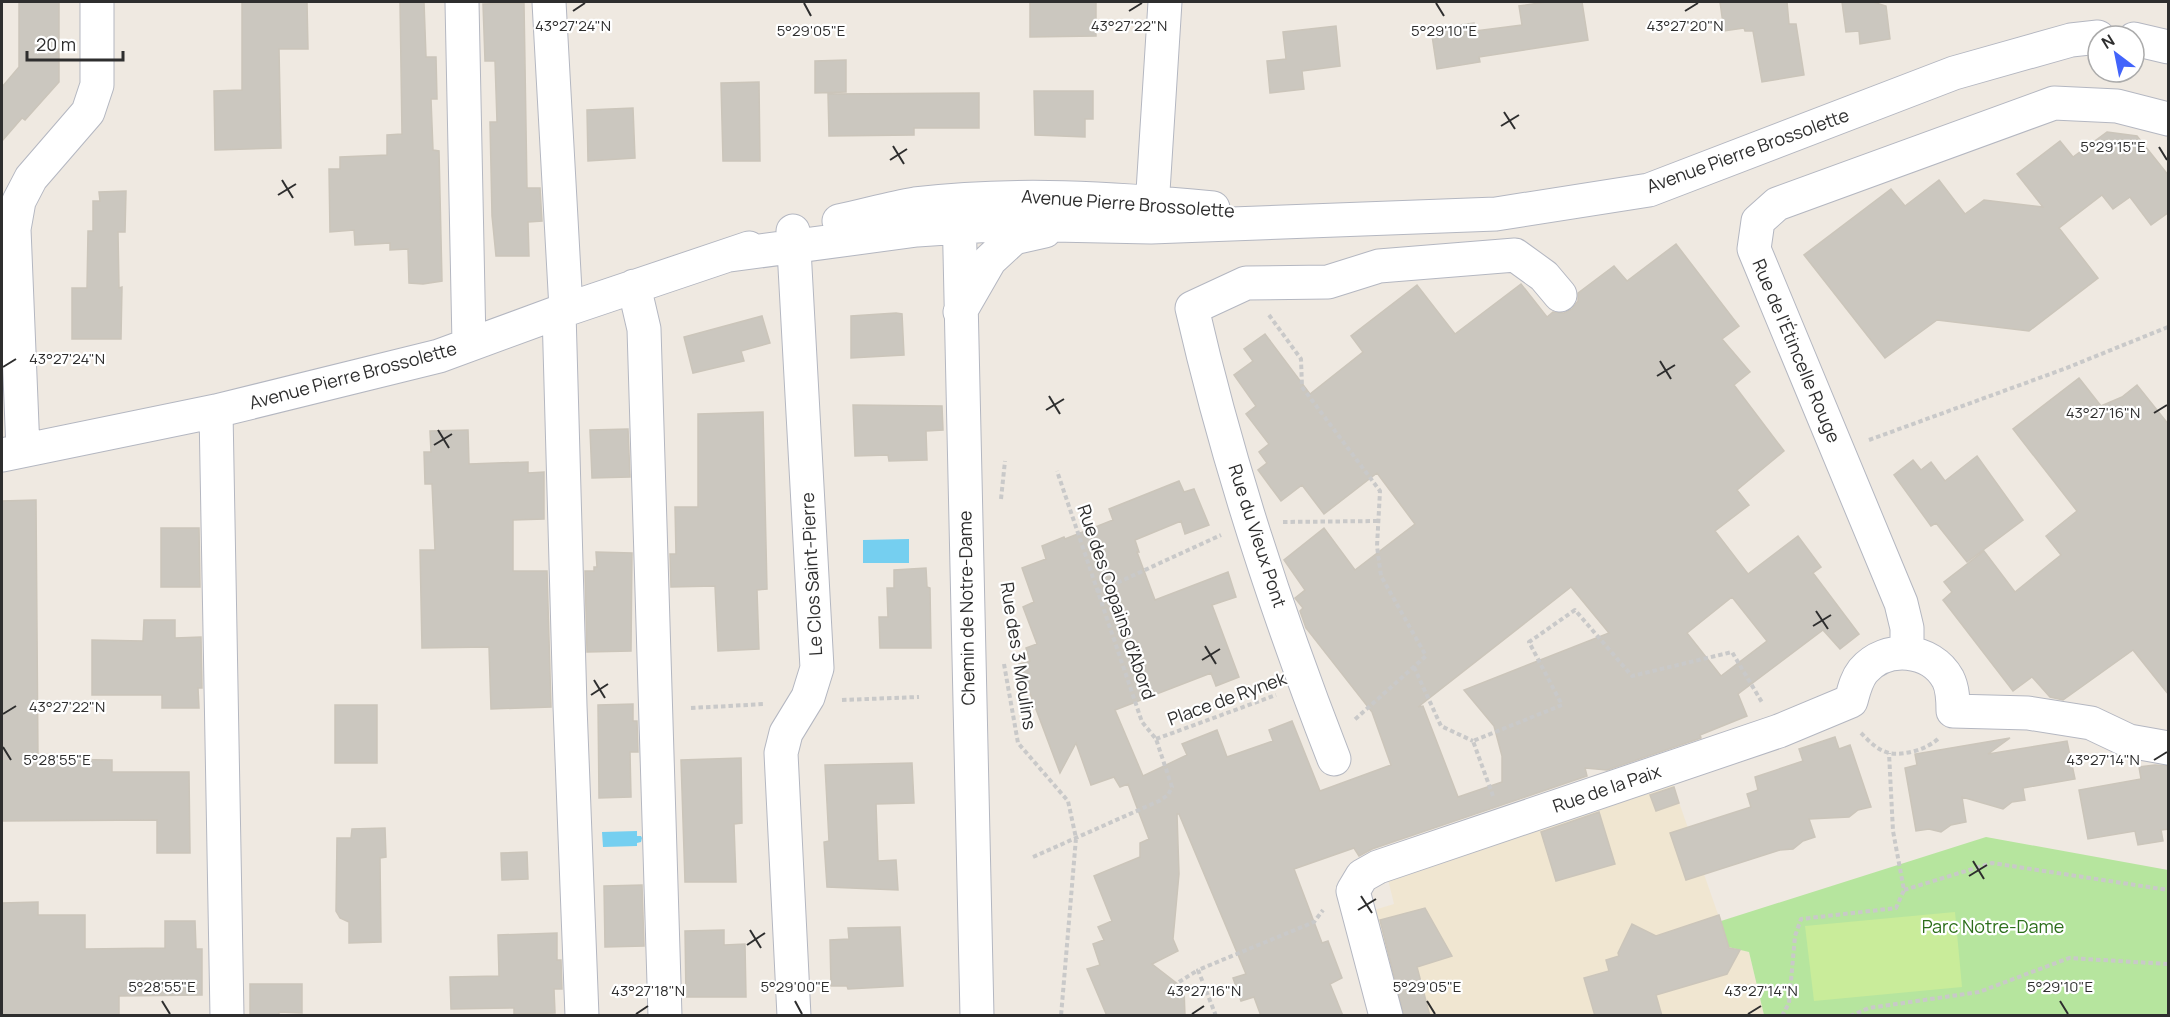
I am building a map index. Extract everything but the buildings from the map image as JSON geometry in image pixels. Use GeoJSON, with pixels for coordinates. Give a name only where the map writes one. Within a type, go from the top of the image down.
{"type":"FeatureCollection","features":[{"type":"Feature","properties":{"kind":"street"},"geometry":{"type":"LineString","coordinates":[[12,453],[14,229],[19,201],[31,178],[88,112],[97,85],[97,2]]}},
{"type":"Feature","properties":{"kind":"street"},"geometry":{"type":"LineString","coordinates":[[462,2],[469,344]]}},
{"type":"Feature","properties":{"kind":"street"},"geometry":{"type":"LineString","coordinates":[[549,2],[563,311],[570,706],[582,1016]]}},
{"type":"Feature","properties":{"kind":"street"},"geometry":{"type":"LineString","coordinates":[[1152,215],[1166,2]]}},
{"type":"Feature","properties":{"kind":"street","name":"Avenue Pierre Brossolette"},"geometry":{"type":"LineString","coordinates":[[12,453],[216,411],[439,356],[634,286],[730,255],[913,205],[1007,224],[1063,226],[1152,215],[1317,220],[1496,214],[1649,190],[1954,73],[2071,40],[2086,38]]}},
{"type":"Feature","properties":{"kind":"street"},"geometry":{"type":"LineString","coordinates":[[2146,42],[2169,47]]}},
{"type":"Feature","properties":{"kind":"street","name":"Rue de l'Étincelle Rouge"},"geometry":{"type":"LineString","coordinates":[[1907,652],[1907,628],[1901,603],[1754,249],[1758,221],[1777,204],[2054,103],[2117,106],[2169,119]]}},
{"type":"Feature","properties":{"kind":"street","name":"Avenue Pierre Brossolette"},"geometry":{"type":"LineString","coordinates":[[959,215],[1004,196],[1067,196],[1152,215]]}},
{"type":"Feature","properties":{"kind":"street","name":"Chemin de Notre-Dame"},"geometry":{"type":"LineString","coordinates":[[959,215],[977,1016]]}},
{"type":"Feature","properties":{"kind":"street"},"geometry":{"type":"LineString","coordinates":[[960,312],[990,260],[1014,238],[1063,226]]}},
{"type":"Feature","properties":{"kind":"street","name":"Le Clos Saint-Pierre"},"geometry":{"type":"LineString","coordinates":[[794,239],[817,668],[808,697],[786,733],[781,753],[794,1016]]}},
{"type":"Feature","properties":{"kind":"street"},"geometry":{"type":"LineString","coordinates":[[1246,283],[1328,282],[1379,266],[1515,255],[1545,276],[1560,295]]}},
{"type":"Feature","properties":{"kind":"street","name":"Rue du Vieux Pont"},"geometry":{"type":"LineString","coordinates":[[1246,283],[1192,308],[1205,366],[1250,522],[1331,752]]}},
{"type":"Feature","properties":{"kind":"street"},"geometry":{"type":"LineString","coordinates":[[634,286],[644,329],[665,1016]]}},
{"type":"Feature","properties":{"kind":"street"},"geometry":{"type":"LineString","coordinates":[[216,411],[227,1016]]}},
{"type":"Feature","properties":{"kind":"street"},"geometry":{"type":"LineString","coordinates":[[1851,701],[1855,685],[1863,671],[1876,660],[1891,654],[1907,652],[1923,657],[1937,666],[1948,679],[1953,694],[1953,711],[2028,713],[2091,723],[2129,741],[2169,748]]}},
{"type":"Feature","properties":{"kind":"street","name":"Rue de la Paix"},"geometry":{"type":"LineString","coordinates":[[1386,1016],[1353,891],[1362,876],[1378,867],[1779,731],[1851,701]]}},
{"type":"Feature","properties":{"kind":"path"},"geometry":{"type":"LineString","coordinates":[[1246,283],[1301,359],[1302,387],[1380,491],[1377,546],[1381,576],[1426,656],[1331,752]]}},
{"type":"Feature","properties":{"kind":"path"},"geometry":{"type":"LineString","coordinates":[[1839,451],[2064,369],[2169,327]]}},
{"type":"Feature","properties":{"kind":"path"},"geometry":{"type":"LineString","coordinates":[[1000,507],[1005,461]]}},
{"type":"Feature","properties":{"kind":"path","name":"Rue des Copains d’Abord"},"geometry":{"type":"LineString","coordinates":[[1033,857],[1168,795],[1172,787],[1156,739],[1142,722],[1057,471]]}},
{"type":"Feature","properties":{"kind":"path"},"geometry":{"type":"LineString","coordinates":[[1097,592],[1250,522],[1378,521]]}},
{"type":"Feature","properties":{"kind":"path"},"geometry":{"type":"LineString","coordinates":[[1473,741],[1562,705],[1529,642],[1575,610],[1632,676],[1732,652],[1779,731]]}},
{"type":"Feature","properties":{"kind":"path","name":"Rue des 3 Moulins"},"geometry":{"type":"LineString","coordinates":[[1003,655],[1018,743],[1068,801],[1076,838],[1061,1016]]}},
{"type":"Feature","properties":{"kind":"path"},"geometry":{"type":"LineString","coordinates":[[1414,666],[1441,726],[1473,741],[1503,825]]}},
{"type":"Feature","properties":{"kind":"path","name":"Place de Rynek"},"geometry":{"type":"LineString","coordinates":[[1156,739],[1307,684]]}},
{"type":"Feature","properties":{"kind":"path"},"geometry":{"type":"LineString","coordinates":[[1851,701],[1854,718],[1861,734],[1873,745],[1889,753],[1905,753],[1937,741],[1948,727],[1953,711]]}},
{"type":"Feature","properties":{"kind":"path"},"geometry":{"type":"LineString","coordinates":[[1782,1016],[1789,1003],[1795,936],[1801,919],[1896,908],[1904,890],[1893,831],[1889,753]]}},
{"type":"Feature","properties":{"kind":"path"},"geometry":{"type":"LineString","coordinates":[[1904,890],[1992,863],[2169,890]]}},
{"type":"Feature","properties":{"kind":"path"},"geometry":{"type":"LineString","coordinates":[[1179,982],[1198,970],[1314,922]]}},
{"type":"Feature","properties":{"kind":"path"},"geometry":{"type":"LineString","coordinates":[[1850,1016],[1869,1008],[1979,992],[2069,958],[2169,964]]}},
{"type":"Feature","properties":{"kind":"path"},"geometry":{"type":"LineString","coordinates":[[1198,970],[1216,1016]]}},
{"type":"Feature","properties":{"kind":"shaded area"},"geometry":{"type":"Polygon","coordinates":[[[1673,785],[1729,946],[1749,952],[1764,1015],[1402,1015],[1374,910],[1394,904],[1387,875],[1673,785]]]}},
{"type":"Feature","properties":{"kind":"green space","name":"Parc Notre-Dame"},"geometry":{"type":"Polygon","coordinates":[[[1986,837],[2168,870],[2168,1015],[1764,1015],[1749,952],[1728,947],[1721,921],[1986,837]]]}},
{"type":"Feature","properties":{"kind":"green space"},"geometry":{"type":"Polygon","coordinates":[[[1955,912],[1962,987],[1814,1001],[1805,926],[1955,912]]]}},
{"type":"Feature","properties":{"kind":"water"},"geometry":{"type":"Polygon","coordinates":[[[909,539],[909,563],[863,563],[863,540],[909,539]]]}},
{"type":"Feature","properties":{"kind":"water"},"geometry":{"type":"Polygon","coordinates":[[[637,831],[637,836],[642,838],[637,846],[603,847],[602,832],[637,831]]]}}]}
